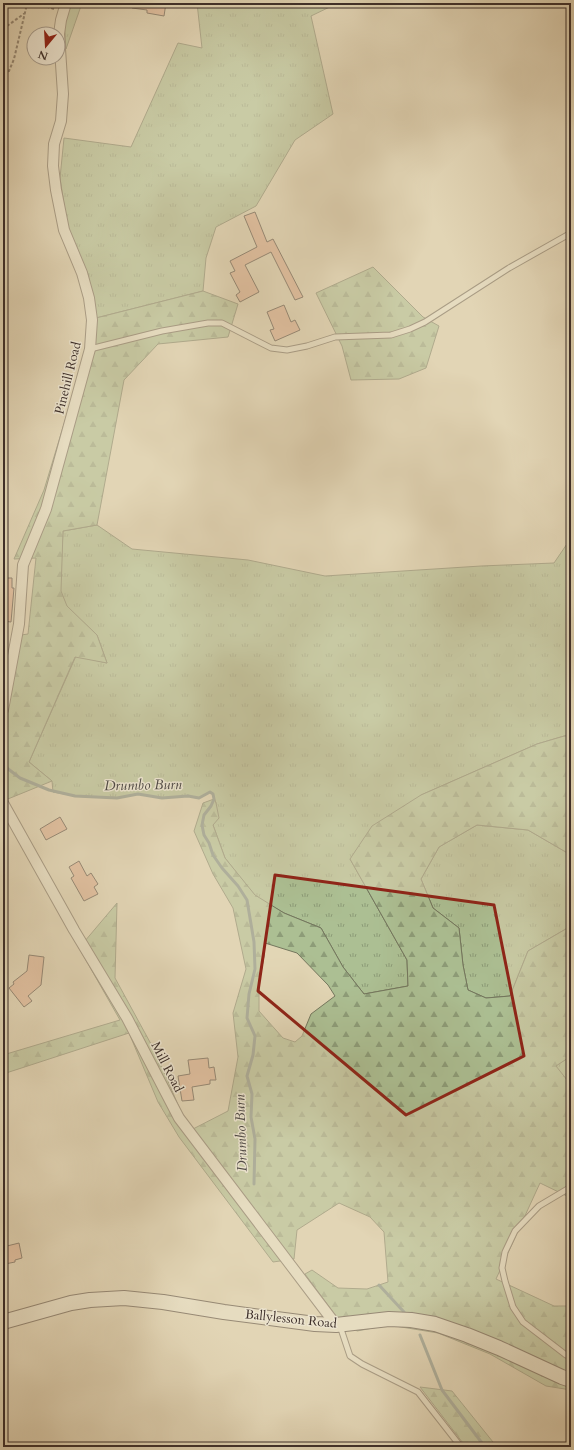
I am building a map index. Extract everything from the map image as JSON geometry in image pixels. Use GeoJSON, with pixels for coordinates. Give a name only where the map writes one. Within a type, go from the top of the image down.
{"type":"FeatureCollection","features":[{"type":"Feature","properties":{"kind":"main road","name":"Ballylesson Road"},"geometry":{"type":"LineString","coordinates":[[3,1322],[71,1303],[90,1300],[124,1298],[163,1302],[315,1324],[338,1325],[389,1319],[411,1320],[435,1324],[480,1340],[547,1371],[571,1380]]}},
{"type":"Feature","properties":{"kind":"street","name":"Pinehill Road"},"geometry":{"type":"LineString","coordinates":[[3,710],[19,624],[23,565],[46,510],[90,349],[92,320],[89,298],[82,273],[64,230],[53,166],[54,144],[61,121],[63,94],[59,34],[64,7]]}},
{"type":"Feature","properties":{"kind":"street","name":"Mill Road"},"geometry":{"type":"LineString","coordinates":[[3,803],[74,930],[127,1018],[178,1118],[338,1325]]}},
{"type":"Feature","properties":{"kind":"lane"},"geometry":{"type":"LineString","coordinates":[[90,349],[162,331],[222,323],[271,348],[287,350],[307,346],[336,337],[391,335],[425,322],[509,268],[571,233]]}},
{"type":"Feature","properties":{"kind":"lane"},"geometry":{"type":"LineString","coordinates":[[571,1187],[539,1206],[516,1231],[505,1252],[502,1268],[513,1307],[523,1322],[566,1355],[571,1357]]}},
{"type":"Feature","properties":{"kind":"lane"},"geometry":{"type":"LineString","coordinates":[[338,1325],[350,1356],[362,1364],[418,1392],[461,1447]]}},
{"type":"Feature","properties":{"kind":"path"},"geometry":{"type":"LineString","coordinates":[[17,3],[39,3],[64,7]]}},
{"type":"Feature","properties":{"kind":"path"},"geometry":{"type":"LineString","coordinates":[[3,72],[9,71],[14,59],[27,4]]}},
{"type":"Feature","properties":{"kind":"path"},"geometry":{"type":"LineString","coordinates":[[3,29],[26,12]]}},
{"type":"Feature","properties":{"kind":"highlighted area"},"geometry":{"type":"Polygon","coordinates":[[[275,875],[494,905],[524,1056],[406,1115],[258,991],[275,875]]]}},
{"type":"Feature","properties":{"kind":"green space"},"geometry":{"type":"Polygon","coordinates":[[[71,3],[82,3],[66,49],[66,26],[64,26],[64,21],[71,3]]]}},
{"type":"Feature","properties":{"kind":"green space"},"geometry":{"type":"Polygon","coordinates":[[[197,3],[338,3],[311,16],[333,114],[295,140],[256,206],[216,227],[206,258],[203,291],[96,318],[88,274],[68,231],[60,178],[64,138],[131,147],[178,43],[202,48],[197,3]]]}},
{"type":"Feature","properties":{"kind":"green space"},"geometry":{"type":"Polygon","coordinates":[[[373,267],[423,317],[439,326],[426,368],[399,379],[351,380],[342,346],[316,293],[373,267]]]}},
{"type":"Feature","properties":{"kind":"green space"},"geometry":{"type":"Polygon","coordinates":[[[203,291],[238,304],[228,337],[158,344],[124,380],[97,525],[63,531],[61,591],[67,606],[97,635],[107,663],[75,657],[29,762],[52,781],[3,801],[3,685],[14,636],[28,634],[36,558],[14,559],[44,490],[96,318],[203,291]]]}},
{"type":"Feature","properties":{"kind":"green space"},"geometry":{"type":"Polygon","coordinates":[[[97,525],[132,549],[248,560],[325,576],[554,563],[571,538],[571,734],[537,744],[421,795],[350,859],[407,960],[408,986],[364,994],[343,967],[321,928],[284,913],[255,896],[225,858],[213,825],[216,803],[213,794],[210,792],[199,798],[188,796],[162,798],[138,794],[117,798],[75,796],[53,792],[52,781],[29,762],[76,656],[107,663],[97,635],[66,606],[60,591],[63,531],[97,525]]]}},
{"type":"Feature","properties":{"kind":"green space"},"geometry":{"type":"Polygon","coordinates":[[[571,734],[571,855],[528,830],[477,825],[439,847],[421,879],[433,908],[459,928],[463,965],[468,990],[486,998],[510,996],[528,951],[571,926],[571,1056],[556,1066],[571,1085],[571,1198],[540,1183],[496,1279],[554,1306],[571,1306],[571,1390],[546,1386],[490,1354],[438,1333],[389,1325],[357,1331],[336,1316],[305,1274],[312,1270],[338,1288],[367,1289],[388,1282],[384,1232],[370,1217],[339,1203],[297,1230],[294,1259],[273,1262],[179,1137],[158,1102],[129,1033],[3,1074],[3,1055],[120,1020],[79,948],[117,903],[115,978],[157,1055],[181,1112],[193,1129],[228,1111],[238,1057],[233,1013],[246,969],[233,908],[213,874],[194,831],[203,803],[214,799],[219,818],[213,825],[225,858],[255,895],[284,913],[321,928],[343,967],[364,994],[408,986],[407,960],[350,859],[372,826],[421,795],[537,744],[571,734]],[[265,943],[259,984],[259,1011],[283,1038],[295,1042],[302,1036],[311,1014],[335,996],[328,985],[297,953],[265,943]]]}},
{"type":"Feature","properties":{"kind":"green space"},"geometry":{"type":"Polygon","coordinates":[[[477,825],[528,830],[571,855],[571,926],[528,951],[510,996],[486,998],[468,990],[463,965],[459,928],[433,908],[421,879],[439,847],[477,825]]]}},
{"type":"Feature","properties":{"kind":"green space"},"geometry":{"type":"Polygon","coordinates":[[[571,1056],[571,1085],[555,1066],[571,1056]]]}},
{"type":"Feature","properties":{"kind":"green space"},"geometry":{"type":"Polygon","coordinates":[[[420,1387],[452,1391],[497,1447],[466,1447],[420,1387]]]}},
{"type":"Feature","properties":{"kind":"building"},"geometry":{"type":"Polygon","coordinates":[[[132,3],[166,3],[164,16],[147,13],[147,10],[132,8],[132,3]]]}},
{"type":"Feature","properties":{"kind":"building"},"geometry":{"type":"Polygon","coordinates":[[[255,212],[267,242],[273,239],[303,297],[295,300],[271,252],[245,265],[259,292],[240,302],[236,295],[240,292],[230,273],[235,271],[230,261],[257,247],[244,216],[255,212]]]}},
{"type":"Feature","properties":{"kind":"building"},"geometry":{"type":"Polygon","coordinates":[[[284,305],[291,322],[295,320],[300,330],[275,341],[270,330],[274,329],[267,312],[284,305]]]}},
{"type":"Feature","properties":{"kind":"building"},"geometry":{"type":"Polygon","coordinates":[[[4,578],[12,578],[12,588],[14,588],[11,622],[3,621],[4,578]]]}},
{"type":"Feature","properties":{"kind":"building"},"geometry":{"type":"Polygon","coordinates":[[[60,817],[67,829],[46,840],[40,829],[60,817]]]}},
{"type":"Feature","properties":{"kind":"building"},"geometry":{"type":"Polygon","coordinates":[[[79,861],[87,876],[91,873],[98,884],[94,887],[98,894],[84,901],[71,878],[74,876],[69,867],[79,861]]]}},
{"type":"Feature","properties":{"kind":"building"},"geometry":{"type":"Polygon","coordinates":[[[29,955],[44,957],[41,985],[28,996],[32,1001],[24,1007],[9,988],[14,984],[13,982],[27,971],[29,955]]]}},
{"type":"Feature","properties":{"kind":"building"},"geometry":{"type":"Polygon","coordinates":[[[208,1058],[209,1068],[214,1067],[216,1080],[210,1080],[210,1084],[192,1087],[194,1100],[182,1101],[178,1076],[190,1074],[188,1060],[208,1058]]]}},
{"type":"Feature","properties":{"kind":"building"},"geometry":{"type":"Polygon","coordinates":[[[19,1243],[22,1258],[15,1260],[15,1262],[3,1263],[3,1247],[19,1243]]]}},
{"type":"Feature","properties":{"kind":"waterway","name":"Drumbo Burn"},"geometry":{"type":"LineString","coordinates":[[3,765],[20,778],[49,790],[75,796],[117,798],[138,794],[162,798],[188,796],[199,798],[210,792],[213,794],[214,799],[204,815],[202,825],[204,835],[209,843],[213,855],[238,886],[247,900],[254,942],[255,969],[249,994],[247,1018],[255,1036],[253,1055],[247,1076],[252,1094],[251,1117],[255,1139],[254,1184]]}},
{"type":"Feature","properties":{"kind":"waterway","name":"Drumbo Burn"},"geometry":{"type":"LineString","coordinates":[[379,1285],[404,1312]]}},
{"type":"Feature","properties":{"kind":"waterway","name":"Drumbo Burn"},"geometry":{"type":"LineString","coordinates":[[420,1335],[442,1390],[485,1447]]}}]}
